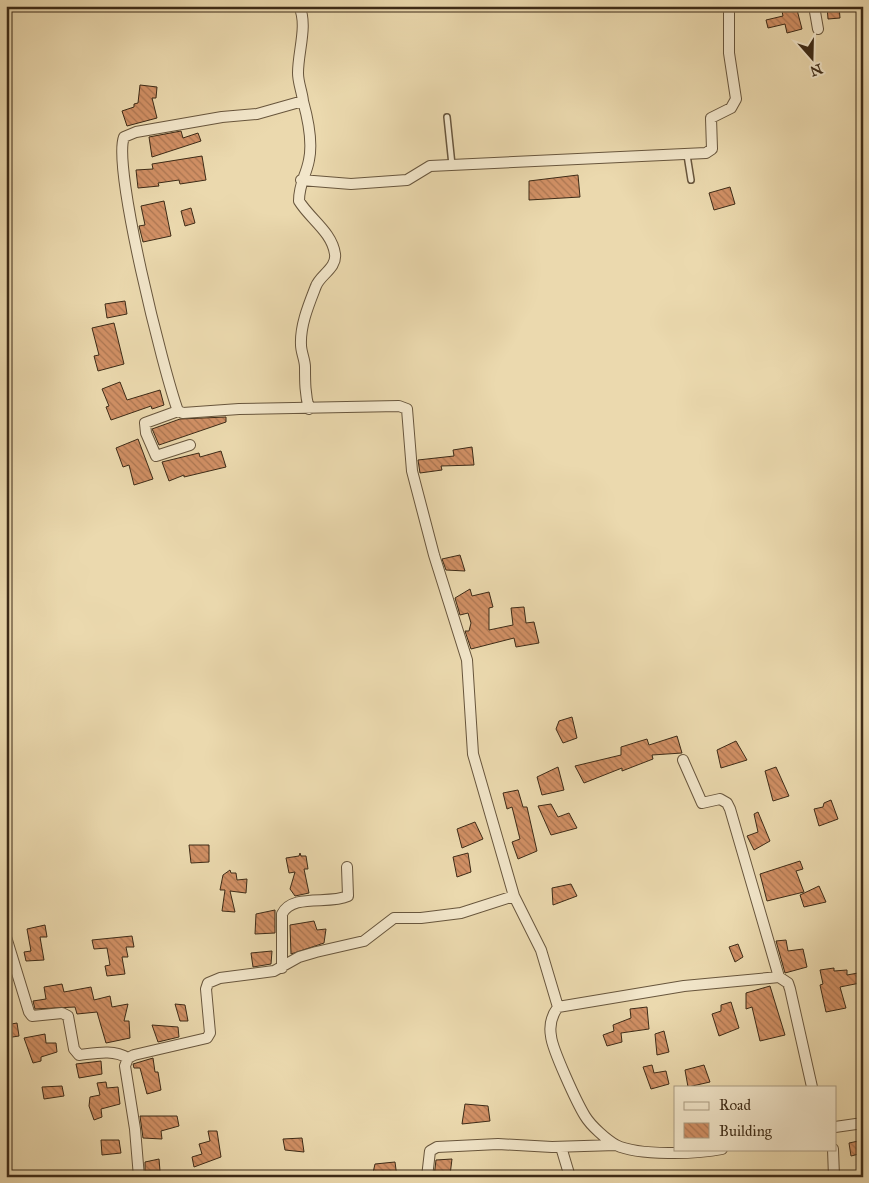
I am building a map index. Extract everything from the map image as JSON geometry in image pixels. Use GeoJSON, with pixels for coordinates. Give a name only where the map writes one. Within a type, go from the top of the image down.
{"type":"FeatureCollection","features":[{"type":"Feature","properties":{"kind":"street"},"geometry":{"type":"LineString","coordinates":[[299,6],[304,21],[298,51],[298,76],[309,128],[310,157],[306,173],[301,180],[299,202],[322,228],[330,240],[336,257],[317,283],[303,326],[301,346],[305,365],[304,393],[309,409]]}},
{"type":"Feature","properties":{"kind":"street"},"geometry":{"type":"LineString","coordinates":[[301,180],[351,184],[407,180],[426,167],[706,153],[712,149],[711,118],[731,108],[736,99],[729,53],[729,6]]}},
{"type":"Feature","properties":{"kind":"street"},"geometry":{"type":"LineString","coordinates":[[814,6],[818,29]]}},
{"type":"Feature","properties":{"kind":"street"},"geometry":{"type":"LineString","coordinates":[[178,411],[138,256],[122,163],[122,143],[124,137],[136,132],[222,117],[257,114],[303,101]]}},
{"type":"Feature","properties":{"kind":"street"},"geometry":{"type":"LineString","coordinates":[[190,445],[156,456],[146,433],[145,423],[178,411],[183,413],[239,408],[309,409],[400,406],[407,409],[412,471],[434,555],[467,660],[473,754],[514,896],[541,950],[558,1007],[551,1022],[550,1036],[585,1116],[616,1145]]}},
{"type":"Feature","properties":{"kind":"street"},"geometry":{"type":"LineString","coordinates":[[683,760],[702,803],[720,799],[727,803],[730,809],[779,977]]}},
{"type":"Feature","properties":{"kind":"street"},"geometry":{"type":"LineString","coordinates":[[282,968],[282,914],[284,909],[296,903],[348,896],[347,867]]}},
{"type":"Feature","properties":{"kind":"street"},"geometry":{"type":"LineString","coordinates":[[139,1177],[135,1129],[126,1066],[128,1058],[206,1038],[210,1033],[206,989],[208,983],[220,978],[282,968],[299,957],[364,941],[394,918],[421,918],[461,913],[514,896]]}},
{"type":"Feature","properties":{"kind":"street"},"geometry":{"type":"LineString","coordinates":[[6,937],[11,964],[32,1016],[62,1013],[68,1016],[76,1053],[112,1052],[120,1053],[128,1058]]}},
{"type":"Feature","properties":{"kind":"street"},"geometry":{"type":"LineString","coordinates":[[558,1007],[684,986],[779,977],[788,983],[790,989],[812,1086]]}},
{"type":"Feature","properties":{"kind":"street"},"geometry":{"type":"LineString","coordinates":[[836,1127],[863,1123]]}},
{"type":"Feature","properties":{"kind":"street"},"geometry":{"type":"LineString","coordinates":[[427,1177],[430,1151],[437,1147],[498,1144],[561,1147],[616,1145],[633,1149],[685,1154],[715,1150]]}},
{"type":"Feature","properties":{"kind":"street"},"geometry":{"type":"LineString","coordinates":[[561,1147],[570,1177]]}},
{"type":"Feature","properties":{"kind":"street"},"geometry":{"type":"LineString","coordinates":[[833,1150],[834,1177]]}},
{"type":"Feature","properties":{"kind":"lane"},"geometry":{"type":"LineString","coordinates":[[447,117],[452,165]]}},
{"type":"Feature","properties":{"kind":"lane"},"geometry":{"type":"LineString","coordinates":[[687,155],[691,180]]}},
{"type":"Feature","properties":{"kind":"building"},"geometry":{"type":"Polygon","coordinates":[[[781,6],[796,6],[802,29],[787,33],[785,24],[768,28],[766,20],[783,16],[781,6]]]}},
{"type":"Feature","properties":{"kind":"building"},"geometry":{"type":"Polygon","coordinates":[[[827,6],[839,6],[840,18],[828,19],[827,6]]]}},
{"type":"Feature","properties":{"kind":"building"},"geometry":{"type":"Polygon","coordinates":[[[140,85],[157,87],[156,98],[152,98],[157,118],[127,126],[122,111],[134,107],[134,104],[138,103],[140,85]]]}},
{"type":"Feature","properties":{"kind":"building"},"geometry":{"type":"Polygon","coordinates":[[[181,131],[183,138],[198,133],[201,141],[152,157],[149,137],[181,131]]]}},
{"type":"Feature","properties":{"kind":"building"},"geometry":{"type":"Polygon","coordinates":[[[202,156],[206,180],[180,184],[179,180],[158,183],[159,186],[138,188],[136,170],[153,169],[152,164],[202,156]]]}},
{"type":"Feature","properties":{"kind":"building"},"geometry":{"type":"Polygon","coordinates":[[[578,175],[580,197],[529,200],[529,181],[578,175]]]}},
{"type":"Feature","properties":{"kind":"building"},"geometry":{"type":"Polygon","coordinates":[[[730,187],[735,204],[714,210],[709,193],[730,187]]]}},
{"type":"Feature","properties":{"kind":"building"},"geometry":{"type":"Polygon","coordinates":[[[164,201],[171,236],[143,242],[139,226],[145,225],[141,206],[164,201]]]}},
{"type":"Feature","properties":{"kind":"building"},"geometry":{"type":"Polygon","coordinates":[[[191,208],[195,223],[185,226],[181,211],[191,208]]]}},
{"type":"Feature","properties":{"kind":"building"},"geometry":{"type":"Polygon","coordinates":[[[125,301],[127,314],[107,318],[105,304],[125,301]]]}},
{"type":"Feature","properties":{"kind":"building"},"geometry":{"type":"Polygon","coordinates":[[[114,323],[124,364],[98,371],[94,356],[99,355],[92,328],[114,323]]]}},
{"type":"Feature","properties":{"kind":"building"},"geometry":{"type":"Polygon","coordinates":[[[120,382],[127,400],[160,390],[164,405],[152,409],[151,406],[111,420],[106,407],[109,406],[102,389],[120,382]]]}},
{"type":"Feature","properties":{"kind":"building"},"geometry":{"type":"Polygon","coordinates":[[[226,417],[226,422],[159,445],[152,429],[180,419],[226,417]]]}},
{"type":"Feature","properties":{"kind":"building"},"geometry":{"type":"Polygon","coordinates":[[[138,439],[153,479],[134,485],[129,465],[123,467],[116,448],[138,439]]]}},
{"type":"Feature","properties":{"kind":"building"},"geometry":{"type":"Polygon","coordinates":[[[472,447],[474,465],[441,466],[442,470],[420,473],[418,460],[454,456],[453,450],[472,447]]]}},
{"type":"Feature","properties":{"kind":"building"},"geometry":{"type":"Polygon","coordinates":[[[221,451],[226,467],[184,477],[184,475],[169,481],[162,462],[199,453],[200,457],[221,451]]]}},
{"type":"Feature","properties":{"kind":"building"},"geometry":{"type":"Polygon","coordinates":[[[460,555],[465,571],[446,570],[442,559],[460,555]]]}},
{"type":"Feature","properties":{"kind":"building"},"geometry":{"type":"Polygon","coordinates":[[[470,589],[472,596],[489,592],[493,607],[489,608],[489,630],[513,625],[511,608],[524,607],[526,623],[534,622],[539,643],[516,647],[514,638],[471,649],[465,631],[469,631],[471,623],[468,613],[460,615],[455,598],[470,589]]]}},
{"type":"Feature","properties":{"kind":"building"},"geometry":{"type":"Polygon","coordinates":[[[572,717],[577,738],[563,743],[556,729],[559,721],[572,717]]]}},
{"type":"Feature","properties":{"kind":"building"},"geometry":{"type":"Polygon","coordinates":[[[677,736],[682,753],[652,755],[653,759],[622,771],[622,768],[584,783],[575,766],[621,755],[621,747],[647,739],[649,745],[677,736]]]}},
{"type":"Feature","properties":{"kind":"building"},"geometry":{"type":"Polygon","coordinates":[[[736,741],[747,760],[721,768],[717,750],[736,741]]]}},
{"type":"Feature","properties":{"kind":"building"},"geometry":{"type":"Polygon","coordinates":[[[558,767],[564,790],[542,795],[537,777],[558,767]]]}},
{"type":"Feature","properties":{"kind":"building"},"geometry":{"type":"Polygon","coordinates":[[[776,767],[789,796],[773,801],[765,771],[776,767]]]}},
{"type":"Feature","properties":{"kind":"building"},"geometry":{"type":"Polygon","coordinates":[[[518,790],[523,807],[527,807],[537,851],[518,859],[512,842],[520,839],[512,807],[507,809],[503,793],[518,790]]]}},
{"type":"Feature","properties":{"kind":"building"},"geometry":{"type":"Polygon","coordinates":[[[831,800],[838,819],[819,826],[814,809],[823,807],[824,803],[831,800]]]}},
{"type":"Feature","properties":{"kind":"building"},"geometry":{"type":"Polygon","coordinates":[[[551,804],[558,817],[569,813],[577,828],[551,835],[538,806],[551,804]]]}},
{"type":"Feature","properties":{"kind":"building"},"geometry":{"type":"Polygon","coordinates":[[[758,812],[770,841],[754,850],[747,836],[758,832],[754,814],[758,812]]]}},
{"type":"Feature","properties":{"kind":"building"},"geometry":{"type":"Polygon","coordinates":[[[475,822],[483,839],[462,848],[457,829],[475,822]]]}},
{"type":"Feature","properties":{"kind":"building"},"geometry":{"type":"Polygon","coordinates":[[[189,845],[209,845],[209,862],[191,863],[189,845]]]}},
{"type":"Feature","properties":{"kind":"building"},"geometry":{"type":"Polygon","coordinates":[[[300,853],[301,856],[306,856],[308,869],[304,869],[309,893],[295,896],[290,889],[295,872],[289,873],[286,858],[299,856],[300,853]]]}},
{"type":"Feature","properties":{"kind":"building"},"geometry":{"type":"Polygon","coordinates":[[[468,853],[471,872],[457,877],[453,857],[468,853]]]}},
{"type":"Feature","properties":{"kind":"building"},"geometry":{"type":"Polygon","coordinates":[[[800,861],[803,869],[796,871],[804,892],[767,901],[760,874],[800,861]]]}},
{"type":"Feature","properties":{"kind":"building"},"geometry":{"type":"Polygon","coordinates":[[[230,870],[231,873],[236,873],[237,880],[247,879],[246,893],[230,891],[235,912],[222,911],[225,890],[220,890],[223,875],[230,870]]]}},
{"type":"Feature","properties":{"kind":"building"},"geometry":{"type":"Polygon","coordinates":[[[571,884],[577,896],[553,905],[552,888],[571,884]]]}},
{"type":"Feature","properties":{"kind":"building"},"geometry":{"type":"Polygon","coordinates":[[[819,886],[826,902],[804,907],[800,895],[819,886]]]}},
{"type":"Feature","properties":{"kind":"building"},"geometry":{"type":"Polygon","coordinates":[[[275,910],[275,933],[255,934],[256,914],[275,910]]]}},
{"type":"Feature","properties":{"kind":"building"},"geometry":{"type":"Polygon","coordinates":[[[314,921],[317,930],[326,929],[324,943],[291,954],[290,925],[314,921]]]}},
{"type":"Feature","properties":{"kind":"building"},"geometry":{"type":"Polygon","coordinates":[[[45,925],[47,937],[40,937],[44,960],[26,961],[24,952],[31,951],[27,929],[45,925]]]}},
{"type":"Feature","properties":{"kind":"building"},"geometry":{"type":"Polygon","coordinates":[[[132,936],[134,947],[126,947],[128,957],[122,957],[125,974],[107,976],[105,966],[110,965],[107,948],[94,949],[92,940],[132,936]]]}},
{"type":"Feature","properties":{"kind":"building"},"geometry":{"type":"Polygon","coordinates":[[[786,940],[788,951],[803,949],[807,967],[785,973],[776,941],[786,940]]]}},
{"type":"Feature","properties":{"kind":"building"},"geometry":{"type":"Polygon","coordinates":[[[738,944],[743,957],[735,962],[729,947],[738,944]]]}},
{"type":"Feature","properties":{"kind":"building"},"geometry":{"type":"Polygon","coordinates":[[[272,951],[271,964],[253,967],[251,953],[272,951]]]}},
{"type":"Feature","properties":{"kind":"building"},"geometry":{"type":"Polygon","coordinates":[[[834,968],[834,971],[847,970],[847,975],[858,973],[860,983],[840,987],[846,1008],[826,1012],[820,985],[823,984],[820,970],[834,968]]]}},
{"type":"Feature","properties":{"kind":"building"},"geometry":{"type":"Polygon","coordinates":[[[62,984],[64,992],[91,987],[94,1000],[110,996],[112,1007],[128,1004],[124,1021],[129,1021],[130,1038],[106,1043],[97,1012],[77,1014],[75,1007],[35,1009],[33,1001],[46,999],[44,987],[62,984]]]}},
{"type":"Feature","properties":{"kind":"building"},"geometry":{"type":"Polygon","coordinates":[[[770,986],[785,1035],[760,1041],[752,1007],[746,1009],[746,993],[770,986]]]}},
{"type":"Feature","properties":{"kind":"building"},"geometry":{"type":"Polygon","coordinates":[[[731,1002],[739,1028],[719,1036],[712,1014],[721,1011],[721,1005],[731,1002]]]}},
{"type":"Feature","properties":{"kind":"building"},"geometry":{"type":"Polygon","coordinates":[[[175,1004],[185,1005],[188,1021],[180,1021],[175,1004]]]}},
{"type":"Feature","properties":{"kind":"building"},"geometry":{"type":"Polygon","coordinates":[[[647,1007],[649,1029],[621,1033],[622,1042],[607,1046],[603,1035],[614,1031],[613,1025],[631,1018],[630,1009],[647,1007]]]}},
{"type":"Feature","properties":{"kind":"building"},"geometry":{"type":"Polygon","coordinates":[[[17,1023],[19,1036],[6,1038],[6,1025],[17,1023]]]}},
{"type":"Feature","properties":{"kind":"building"},"geometry":{"type":"Polygon","coordinates":[[[152,1025],[178,1027],[179,1037],[158,1042],[152,1025]]]}},
{"type":"Feature","properties":{"kind":"building"},"geometry":{"type":"Polygon","coordinates":[[[664,1031],[669,1052],[657,1055],[655,1034],[664,1031]]]}},
{"type":"Feature","properties":{"kind":"building"},"geometry":{"type":"Polygon","coordinates":[[[45,1034],[46,1043],[56,1043],[57,1052],[41,1057],[41,1061],[33,1063],[24,1038],[45,1034]]]}},
{"type":"Feature","properties":{"kind":"building"},"geometry":{"type":"Polygon","coordinates":[[[153,1058],[161,1090],[147,1094],[140,1068],[134,1068],[133,1064],[153,1058]]]}},
{"type":"Feature","properties":{"kind":"building"},"geometry":{"type":"Polygon","coordinates":[[[101,1061],[102,1074],[79,1078],[76,1064],[101,1061]]]}},
{"type":"Feature","properties":{"kind":"building"},"geometry":{"type":"Polygon","coordinates":[[[652,1065],[654,1073],[666,1071],[669,1084],[651,1089],[643,1067],[652,1065]]]}},
{"type":"Feature","properties":{"kind":"building"},"geometry":{"type":"Polygon","coordinates":[[[704,1065],[710,1082],[688,1086],[685,1070],[704,1065]]]}},
{"type":"Feature","properties":{"kind":"building"},"geometry":{"type":"Polygon","coordinates":[[[106,1082],[107,1088],[118,1087],[120,1104],[101,1109],[102,1117],[94,1120],[89,1106],[90,1097],[100,1095],[97,1083],[106,1082]]]}},
{"type":"Feature","properties":{"kind":"building"},"geometry":{"type":"Polygon","coordinates":[[[62,1086],[64,1096],[44,1099],[42,1087],[62,1086]]]}},
{"type":"Feature","properties":{"kind":"building"},"geometry":{"type":"Polygon","coordinates":[[[465,1104],[488,1106],[490,1121],[462,1124],[465,1104]]]}},
{"type":"Feature","properties":{"kind":"building"},"geometry":{"type":"Polygon","coordinates":[[[140,1116],[177,1116],[179,1126],[161,1131],[162,1139],[143,1138],[140,1116]]]}},
{"type":"Feature","properties":{"kind":"building"},"geometry":{"type":"Polygon","coordinates":[[[208,1131],[217,1131],[221,1157],[194,1167],[192,1157],[202,1154],[199,1144],[210,1141],[208,1131]]]}},
{"type":"Feature","properties":{"kind":"building"},"geometry":{"type":"Polygon","coordinates":[[[302,1138],[304,1152],[285,1150],[283,1139],[302,1138]]]}},
{"type":"Feature","properties":{"kind":"building"},"geometry":{"type":"Polygon","coordinates":[[[101,1140],[119,1140],[121,1153],[102,1155],[101,1140]]]}},
{"type":"Feature","properties":{"kind":"building"},"geometry":{"type":"Polygon","coordinates":[[[863,1140],[863,1153],[851,1156],[849,1143],[863,1140]]]}},
{"type":"Feature","properties":{"kind":"building"},"geometry":{"type":"Polygon","coordinates":[[[159,1159],[160,1171],[145,1171],[145,1162],[159,1159]]]}},
{"type":"Feature","properties":{"kind":"building"},"geometry":{"type":"Polygon","coordinates":[[[452,1159],[450,1175],[434,1177],[436,1160],[452,1159]]]}},
{"type":"Feature","properties":{"kind":"building"},"geometry":{"type":"Polygon","coordinates":[[[395,1162],[397,1177],[372,1177],[375,1164],[395,1162]]]}}]}
